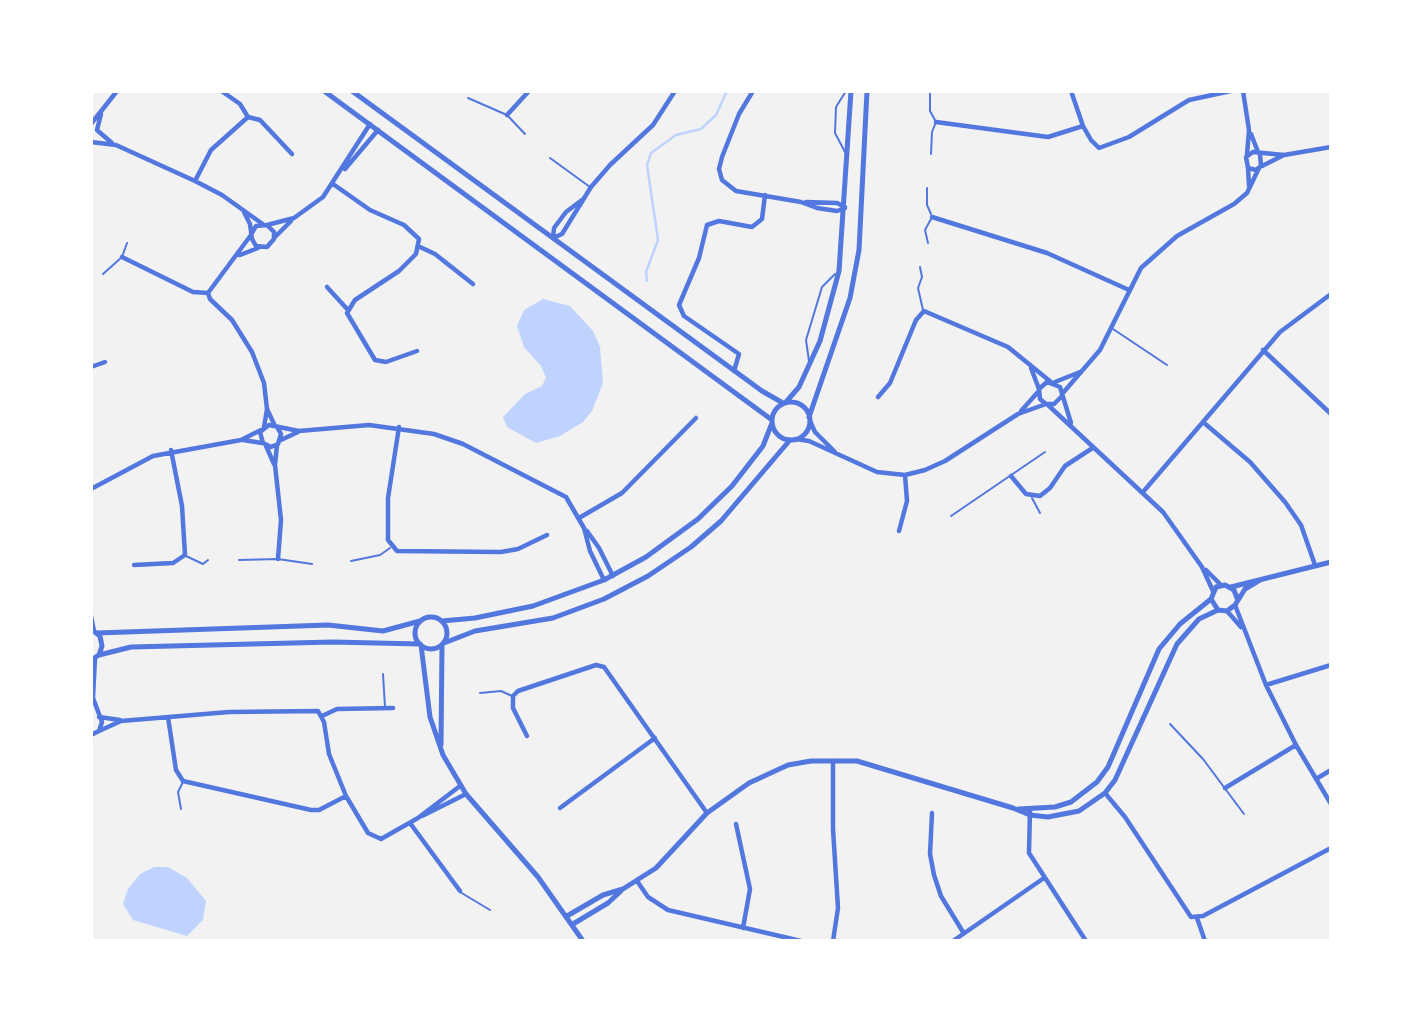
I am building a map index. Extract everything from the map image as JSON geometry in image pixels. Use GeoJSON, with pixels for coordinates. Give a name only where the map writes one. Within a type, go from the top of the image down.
{"type":"FeatureCollection","features":[{"type":"Feature","properties":{"kind":"street"},"geometry":{"type":"LineString","coordinates":[[117,91],[91,125],[116,145],[195,181],[242,208],[274,232],[274,239]]}},
{"type":"Feature","properties":{"kind":"street"},"geometry":{"type":"LineString","coordinates":[[324,91],[637,318],[772,422],[778,435],[877,472],[905,475],[945,461],[1018,414],[1054,404],[1083,370],[1112,328],[1141,268],[1177,236],[1234,204],[1247,193],[1260,167],[1259,154],[1249,130]]}},
{"type":"Feature","properties":{"kind":"street"},"geometry":{"type":"LineString","coordinates":[[352,91],[734,370],[784,403],[801,405],[815,432],[839,456]]}},
{"type":"Feature","properties":{"kind":"street"},"geometry":{"type":"LineString","coordinates":[[507,115],[529,91]]}},
{"type":"Feature","properties":{"kind":"street"},"geometry":{"type":"LineString","coordinates":[[553,238],[562,234],[591,187],[653,125],[675,91]]}},
{"type":"Feature","properties":{"kind":"street"},"geometry":{"type":"LineString","coordinates":[[753,91],[734,123],[720,175],[736,191],[837,211],[845,208]]}},
{"type":"Feature","properties":{"kind":"street"},"geometry":{"type":"LineString","coordinates":[[94,631],[328,625],[383,631],[429,617],[442,621],[475,618],[533,606],[604,580],[664,545],[723,495],[753,460],[775,410],[799,387],[820,341],[839,271],[846,197],[848,91]]}},
{"type":"Feature","properties":{"kind":"street"},"geometry":{"type":"LineString","coordinates":[[95,658],[131,647],[178,648],[333,642],[420,645],[434,649],[475,631],[553,618],[604,599],[670,562],[736,507],[793,439],[806,432],[850,298],[862,210],[867,91]]}},
{"type":"Feature","properties":{"kind":"street"},"geometry":{"type":"LineString","coordinates":[[1071,91],[1083,126],[1095,145],[1107,147],[1189,100],[1231,91]]}},
{"type":"Feature","properties":{"kind":"street"},"geometry":{"type":"LineString","coordinates":[[1243,91],[1249,130],[1245,163],[1251,178],[1247,193]]}},
{"type":"Feature","properties":{"kind":"street"},"geometry":{"type":"LineString","coordinates":[[223,92],[240,104],[248,117],[260,120],[292,154]]}},
{"type":"Feature","properties":{"kind":"street"},"geometry":{"type":"LineString","coordinates":[[102,110],[98,131],[92,142],[116,145]]}},
{"type":"Feature","properties":{"kind":"street"},"geometry":{"type":"LineString","coordinates":[[236,257],[260,247],[267,247],[294,218],[316,204],[333,184],[379,111]]}},
{"type":"Feature","properties":{"kind":"street"},"geometry":{"type":"LineString","coordinates":[[195,181],[211,150],[248,117]]}},
{"type":"Feature","properties":{"kind":"street"},"geometry":{"type":"LineString","coordinates":[[341,172],[359,156],[388,117]]}},
{"type":"Feature","properties":{"kind":"street"},"geometry":{"type":"LineString","coordinates":[[936,122],[1040,136],[1066,133],[1083,126]]}},
{"type":"Feature","properties":{"kind":"street"},"geometry":{"type":"LineString","coordinates":[[1247,155],[1284,155],[1331,147]]}},
{"type":"Feature","properties":{"kind":"street"},"geometry":{"type":"LineString","coordinates":[[1248,168],[1260,167],[1284,155]]}},
{"type":"Feature","properties":{"kind":"street"},"geometry":{"type":"LineString","coordinates":[[333,184],[370,211],[404,225],[419,239],[420,247],[399,271],[355,300],[348,310]]}},
{"type":"Feature","properties":{"kind":"street"},"geometry":{"type":"LineString","coordinates":[[734,370],[739,354],[684,316],[679,305],[699,258],[708,225],[719,221],[752,227],[762,219],[765,195]]}},
{"type":"Feature","properties":{"kind":"street"},"geometry":{"type":"LineString","coordinates":[[837,203],[846,197]]}},
{"type":"Feature","properties":{"kind":"street"},"geometry":{"type":"LineString","coordinates":[[544,251],[553,238],[554,228],[566,212],[583,200]]}},
{"type":"Feature","properties":{"kind":"street"},"geometry":{"type":"LineString","coordinates":[[801,202],[837,203],[845,208],[862,210]]}},
{"type":"Feature","properties":{"kind":"street"},"geometry":{"type":"LineString","coordinates":[[242,208],[253,243],[260,247]]}},
{"type":"Feature","properties":{"kind":"street"},"geometry":{"type":"LineString","coordinates":[[837,211],[844,219]]}},
{"type":"Feature","properties":{"kind":"street"},"geometry":{"type":"LineString","coordinates":[[932,217],[1046,253],[1129,290]]}},
{"type":"Feature","properties":{"kind":"street"},"geometry":{"type":"LineString","coordinates":[[208,293],[256,226],[294,218]]}},
{"type":"Feature","properties":{"kind":"street"},"geometry":{"type":"LineString","coordinates":[[420,247],[435,254],[473,284]]}},
{"type":"Feature","properties":{"kind":"street"},"geometry":{"type":"LineString","coordinates":[[122,257],[193,292],[208,293]]}},
{"type":"Feature","properties":{"kind":"street"},"geometry":{"type":"LineString","coordinates":[[327,287],[348,310],[349,319],[375,360],[386,362],[417,351]]}},
{"type":"Feature","properties":{"kind":"street"},"geometry":{"type":"LineString","coordinates":[[208,293],[210,299],[232,320],[253,352],[264,383],[267,408],[260,438],[275,465]]}},
{"type":"Feature","properties":{"kind":"street"},"geometry":{"type":"LineString","coordinates":[[1143,492],[1263,350],[1297,316],[1331,294]]}},
{"type":"Feature","properties":{"kind":"street"},"geometry":{"type":"LineString","coordinates":[[878,397],[890,383],[916,320],[924,311],[984,335],[1060,387],[1074,430]]}},
{"type":"Feature","properties":{"kind":"street"},"geometry":{"type":"LineString","coordinates":[[1263,350],[1331,414]]}},
{"type":"Feature","properties":{"kind":"street"},"geometry":{"type":"LineString","coordinates":[[91,367],[105,362]]}},
{"type":"Feature","properties":{"kind":"street"},"geometry":{"type":"LineString","coordinates":[[1026,362],[1047,404],[1091,449],[1163,512],[1202,567],[1213,591],[1211,599],[1180,625],[1160,649],[1111,761],[1097,782],[1071,802],[1030,812]]}},
{"type":"Feature","properties":{"kind":"street"},"geometry":{"type":"LineString","coordinates":[[1018,414],[1044,383],[1083,370]]}},
{"type":"Feature","properties":{"kind":"street"},"geometry":{"type":"LineString","coordinates":[[267,408],[281,434],[275,465],[281,520],[278,559]]}},
{"type":"Feature","properties":{"kind":"street"},"geometry":{"type":"LineString","coordinates":[[579,518],[622,493],[695,418]]}},
{"type":"Feature","properties":{"kind":"street"},"geometry":{"type":"LineString","coordinates":[[1203,422],[1250,462],[1285,502],[1301,525],[1315,565]]}},
{"type":"Feature","properties":{"kind":"street"},"geometry":{"type":"LineString","coordinates":[[242,440],[263,428],[276,426],[299,432],[369,425],[399,427],[463,443],[556,489],[566,497],[599,548],[613,576]]}},
{"type":"Feature","properties":{"kind":"street"},"geometry":{"type":"LineString","coordinates":[[399,427],[388,498],[391,547],[405,552],[484,554],[518,549],[547,535]]}},
{"type":"Feature","properties":{"kind":"street"},"geometry":{"type":"LineString","coordinates":[[93,486],[136,463],[171,450],[242,440],[264,444],[279,443],[299,432]]}},
{"type":"Feature","properties":{"kind":"street"},"geometry":{"type":"LineString","coordinates":[[1011,476],[1020,489],[1032,497],[1046,493],[1065,466],[1091,449]]}},
{"type":"Feature","properties":{"kind":"street"},"geometry":{"type":"LineString","coordinates":[[134,565],[173,563],[185,555],[182,506],[171,450]]}},
{"type":"Feature","properties":{"kind":"street"},"geometry":{"type":"LineString","coordinates":[[899,531],[907,501],[905,475]]}},
{"type":"Feature","properties":{"kind":"street"},"geometry":{"type":"LineString","coordinates":[[584,527],[590,551],[604,580]]}},
{"type":"Feature","properties":{"kind":"street"},"geometry":{"type":"LineString","coordinates":[[1202,567],[1221,585],[1231,587],[1331,562]]}},
{"type":"Feature","properties":{"kind":"street"},"geometry":{"type":"LineString","coordinates":[[1260,580],[1237,598],[1235,605],[1266,685],[1296,745],[1331,804]]}},
{"type":"Feature","properties":{"kind":"street"},"geometry":{"type":"LineString","coordinates":[[1213,591],[1221,585]]}},
{"type":"Feature","properties":{"kind":"street"},"geometry":{"type":"LineString","coordinates":[[1231,587],[1237,598]]}},
{"type":"Feature","properties":{"kind":"street"},"geometry":{"type":"LineString","coordinates":[[1211,599],[1218,610]]}},
{"type":"Feature","properties":{"kind":"street"},"geometry":{"type":"LineString","coordinates":[[567,916],[603,895],[637,881],[656,868],[707,813],[767,773],[788,765],[833,760],[857,761],[1048,817],[1071,814],[1105,793],[1123,765],[1177,644],[1199,619],[1218,610],[1227,611],[1235,605]]}},
{"type":"Feature","properties":{"kind":"street"},"geometry":{"type":"LineString","coordinates":[[1227,611],[1244,631]]}},
{"type":"Feature","properties":{"kind":"street"},"geometry":{"type":"LineString","coordinates":[[91,617],[94,631],[102,641],[95,658],[92,678],[101,726],[99,731]]}},
{"type":"Feature","properties":{"kind":"street"},"geometry":{"type":"LineString","coordinates":[[420,621],[415,635],[420,645],[430,717],[443,755],[466,794],[538,877],[583,941]]}},
{"type":"Feature","properties":{"kind":"street"},"geometry":{"type":"LineString","coordinates":[[442,621],[447,629],[443,644],[439,732],[443,755]]}},
{"type":"Feature","properties":{"kind":"street"},"geometry":{"type":"LineString","coordinates":[[527,736],[513,708],[513,696],[523,689],[596,665],[604,667],[707,813]]}},
{"type":"Feature","properties":{"kind":"street"},"geometry":{"type":"LineString","coordinates":[[1266,685],[1331,665]]}},
{"type":"Feature","properties":{"kind":"street"},"geometry":{"type":"LineString","coordinates":[[91,712],[121,721],[311,709],[322,716],[329,754],[346,796],[368,833],[374,837],[389,836],[460,786]]}},
{"type":"Feature","properties":{"kind":"street"},"geometry":{"type":"LineString","coordinates":[[322,716],[337,709],[393,709]]}},
{"type":"Feature","properties":{"kind":"street"},"geometry":{"type":"LineString","coordinates":[[168,717],[176,770],[183,781],[311,810],[319,810],[346,796]]}},
{"type":"Feature","properties":{"kind":"street"},"geometry":{"type":"LineString","coordinates":[[91,735],[121,721]]}},
{"type":"Feature","properties":{"kind":"street"},"geometry":{"type":"LineString","coordinates":[[560,808],[655,738]]}},
{"type":"Feature","properties":{"kind":"street"},"geometry":{"type":"LineString","coordinates":[[1225,788],[1296,745]]}},
{"type":"Feature","properties":{"kind":"street"},"geometry":{"type":"LineString","coordinates":[[833,760],[832,829],[838,908],[833,941]]}},
{"type":"Feature","properties":{"kind":"street"},"geometry":{"type":"LineString","coordinates":[[1316,779],[1331,771]]}},
{"type":"Feature","properties":{"kind":"street"},"geometry":{"type":"LineString","coordinates":[[1105,793],[1125,817],[1186,912],[1197,918],[1205,941]]}},
{"type":"Feature","properties":{"kind":"street"},"geometry":{"type":"LineString","coordinates":[[418,818],[440,810],[466,794]]}},
{"type":"Feature","properties":{"kind":"street"},"geometry":{"type":"LineString","coordinates":[[1030,812],[1029,853],[1086,941]]}},
{"type":"Feature","properties":{"kind":"street"},"geometry":{"type":"LineString","coordinates":[[932,813],[930,844],[934,875],[941,896],[963,932]]}},
{"type":"Feature","properties":{"kind":"street"},"geometry":{"type":"LineString","coordinates":[[410,823],[460,891]]}},
{"type":"Feature","properties":{"kind":"street"},"geometry":{"type":"LineString","coordinates":[[736,824],[750,889],[743,928]]}},
{"type":"Feature","properties":{"kind":"street"},"geometry":{"type":"LineString","coordinates":[[1197,918],[1331,848]]}},
{"type":"Feature","properties":{"kind":"street"},"geometry":{"type":"LineString","coordinates":[[953,941],[1044,878]]}},
{"type":"Feature","properties":{"kind":"street"},"geometry":{"type":"LineString","coordinates":[[637,881],[648,897],[667,910],[800,941]]}},
{"type":"Feature","properties":{"kind":"street"},"geometry":{"type":"LineString","coordinates":[[573,924],[608,903],[623,889]]}},
{"type":"Feature","properties":{"kind":"lane"},"geometry":{"type":"LineString","coordinates":[[848,91],[836,107],[835,133],[848,156]]}},
{"type":"Feature","properties":{"kind":"lane"},"geometry":{"type":"LineString","coordinates":[[930,91],[930,111],[936,122],[932,132],[931,154]]}},
{"type":"Feature","properties":{"kind":"lane"},"geometry":{"type":"LineString","coordinates":[[468,98],[507,115],[526,134]]}},
{"type":"Feature","properties":{"kind":"lane"},"geometry":{"type":"LineString","coordinates":[[550,158],[591,187]]}},
{"type":"Feature","properties":{"kind":"lane"},"geometry":{"type":"LineString","coordinates":[[927,188],[927,205],[932,217],[925,230],[928,243]]}},
{"type":"Feature","properties":{"kind":"lane"},"geometry":{"type":"LineString","coordinates":[[103,274],[122,257],[127,243]]}},
{"type":"Feature","properties":{"kind":"lane"},"geometry":{"type":"LineString","coordinates":[[920,267],[922,277],[918,288],[924,311]]}},
{"type":"Feature","properties":{"kind":"lane"},"geometry":{"type":"LineString","coordinates":[[810,365],[806,340],[822,287],[826,279],[839,271]]}},
{"type":"Feature","properties":{"kind":"lane"},"geometry":{"type":"LineString","coordinates":[[1112,328],[1167,365]]}},
{"type":"Feature","properties":{"kind":"lane"},"geometry":{"type":"LineString","coordinates":[[951,516],[1045,452]]}},
{"type":"Feature","properties":{"kind":"lane"},"geometry":{"type":"LineString","coordinates":[[1032,497],[1040,513]]}},
{"type":"Feature","properties":{"kind":"lane"},"geometry":{"type":"LineString","coordinates":[[351,561],[380,555],[391,547]]}},
{"type":"Feature","properties":{"kind":"lane"},"geometry":{"type":"LineString","coordinates":[[185,555],[203,564],[208,561]]}},
{"type":"Feature","properties":{"kind":"lane"},"geometry":{"type":"LineString","coordinates":[[239,560],[278,559],[313,564]]}},
{"type":"Feature","properties":{"kind":"lane"},"geometry":{"type":"LineString","coordinates":[[383,674],[385,708]]}},
{"type":"Feature","properties":{"kind":"lane"},"geometry":{"type":"LineString","coordinates":[[480,693],[501,691],[513,696]]}},
{"type":"Feature","properties":{"kind":"lane"},"geometry":{"type":"LineString","coordinates":[[1170,724],[1244,814]]}},
{"type":"Feature","properties":{"kind":"lane"},"geometry":{"type":"LineString","coordinates":[[181,809],[178,792],[183,781]]}},
{"type":"Feature","properties":{"kind":"lane"},"geometry":{"type":"LineString","coordinates":[[460,891],[490,910]]}},
{"type":"Feature","properties":{"kind":"water"},"geometry":{"type":"Polygon","coordinates":[[[543,299],[570,306],[593,331],[600,347],[603,383],[592,411],[583,422],[560,436],[536,443],[507,427],[503,417],[525,394],[542,386],[546,378],[541,366],[524,347],[517,326],[524,310],[543,299]]]}},
{"type":"Feature","properties":{"kind":"water"},"geometry":{"type":"Polygon","coordinates":[[[154,867],[168,867],[187,878],[206,901],[203,920],[187,936],[133,920],[123,904],[128,889],[140,874],[154,867]]]}},
{"type":"Feature","properties":{"kind":"waterway"},"geometry":{"type":"LineString","coordinates":[[647,281],[646,272],[658,240],[647,165],[651,153],[676,135],[701,129],[716,115],[727,91]]}}]}
